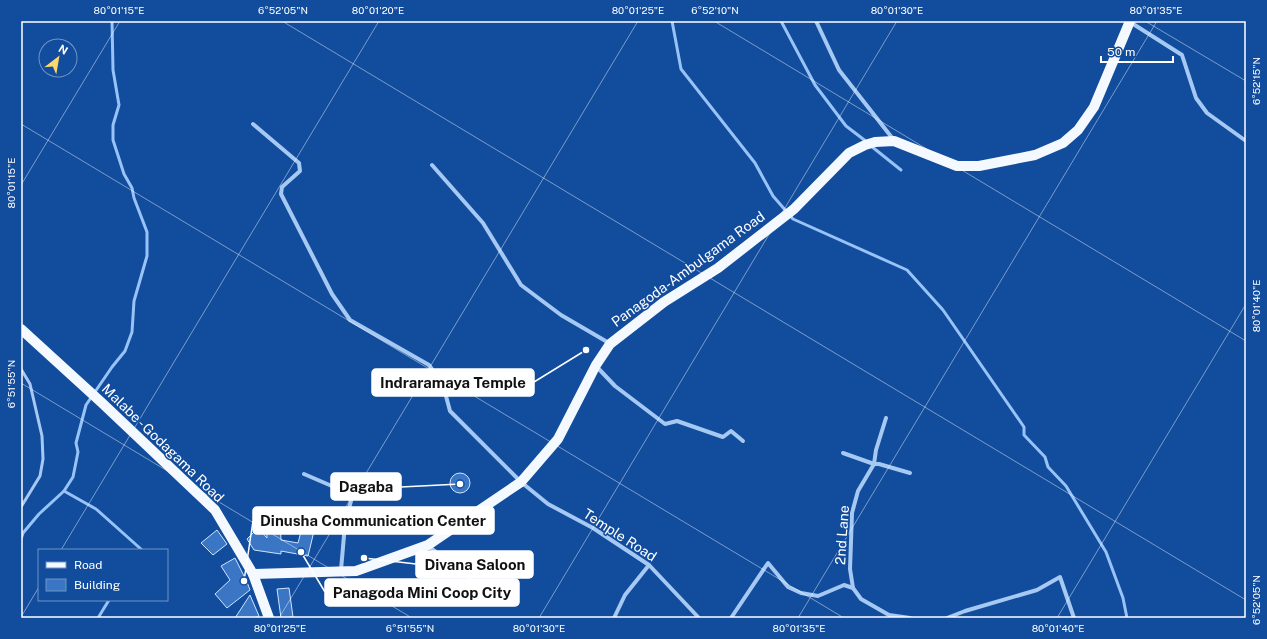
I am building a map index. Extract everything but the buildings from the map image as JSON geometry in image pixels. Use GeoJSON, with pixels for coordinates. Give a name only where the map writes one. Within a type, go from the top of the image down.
{"type":"FeatureCollection","features":[{"type":"Feature","properties":{"kind":"main road","name":"Panagoda-Ambulgama Road"},"geometry":{"type":"LineString","coordinates":[[253,574],[356,571],[428,545],[521,482],[558,439],[596,365],[610,344],[664,302],[718,268],[794,209],[849,153],[875,142],[894,141],[958,166],[979,166],[1035,155],[1063,143],[1078,130],[1094,107],[1130,22]]}},
{"type":"Feature","properties":{"kind":"main road","name":"Malabe - Godagama Road"},"geometry":{"type":"LineString","coordinates":[[21,329],[85,387],[215,510],[253,574],[269,618]]}},
{"type":"Feature","properties":{"kind":"street"},"geometry":{"type":"LineString","coordinates":[[816,21],[839,70],[894,141]]}},
{"type":"Feature","properties":{"kind":"street"},"geometry":{"type":"LineString","coordinates":[[1130,22],[1182,56],[1196,98],[1207,114],[1246,141]]}},
{"type":"Feature","properties":{"kind":"street","name":"Temple Road"},"geometry":{"type":"LineString","coordinates":[[253,124],[299,163],[300,171],[282,187],[281,194],[332,294],[350,320],[429,365],[443,385],[450,411],[521,482],[548,504],[593,528],[650,565],[699,618]]}},
{"type":"Feature","properties":{"kind":"street"},"geometry":{"type":"LineString","coordinates":[[432,165],[483,222],[521,285],[561,315],[610,344]]}},
{"type":"Feature","properties":{"kind":"street"},"geometry":{"type":"LineString","coordinates":[[596,365],[615,386],[665,424],[677,421],[722,437],[731,431],[743,441]]}},
{"type":"Feature","properties":{"kind":"street","name":"2nd Lane"},"geometry":{"type":"LineString","coordinates":[[853,588],[850,569],[852,513],[858,491],[874,464],[876,450],[886,418]]}},
{"type":"Feature","properties":{"kind":"street"},"geometry":{"type":"LineString","coordinates":[[843,453],[874,464],[879,464],[910,473]]}},
{"type":"Feature","properties":{"kind":"street"},"geometry":{"type":"LineString","coordinates":[[304,474],[348,493],[351,501],[345,524],[341,571]]}},
{"type":"Feature","properties":{"kind":"street"},"geometry":{"type":"LineString","coordinates":[[428,545],[465,573],[481,595]]}},
{"type":"Feature","properties":{"kind":"street"},"geometry":{"type":"LineString","coordinates":[[732,618],[768,563],[788,587],[801,593],[818,596],[844,585],[853,588],[861,599],[888,614],[910,618]]}},
{"type":"Feature","properties":{"kind":"street"},"geometry":{"type":"LineString","coordinates":[[614,618],[626,595],[650,565]]}},
{"type":"Feature","properties":{"kind":"street"},"geometry":{"type":"LineString","coordinates":[[946,618],[1037,590],[1060,577],[1074,618]]}},
{"type":"Feature","properties":{"kind":"lane"},"geometry":{"type":"LineString","coordinates":[[21,369],[30,384],[42,436],[43,459],[40,476],[21,507]]}},
{"type":"Feature","properties":{"kind":"waterway"},"geometry":{"type":"LineString","coordinates":[[21,539],[23,533],[39,514],[64,491],[73,477],[78,452],[76,443],[86,405],[125,351],[132,332],[134,301],[147,256],[147,232],[134,198],[132,188],[124,174],[113,140],[113,125],[119,105],[113,70],[112,21]]}},
{"type":"Feature","properties":{"kind":"waterway"},"geometry":{"type":"LineString","coordinates":[[672,21],[681,69],[755,163],[773,196],[793,219],[907,270],[943,310],[1024,427],[1024,435],[1045,457],[1048,467],[1066,486],[1106,552],[1123,598],[1127,618]]}},
{"type":"Feature","properties":{"kind":"waterway"},"geometry":{"type":"LineString","coordinates":[[781,21],[815,85],[846,126],[867,142]]}},
{"type":"Feature","properties":{"kind":"waterway"},"geometry":{"type":"LineString","coordinates":[[871,146],[901,170]]}},
{"type":"Feature","properties":{"kind":"waterway"},"geometry":{"type":"LineString","coordinates":[[64,491],[96,509],[141,549]]}},
{"type":"Feature","properties":{"kind":"waterway"},"geometry":{"type":"LineString","coordinates":[[98,618],[108,601]]}},
{"type":"Feature","properties":{"kind":"place","name":"Indraramaya Temple"},"geometry":{"type":"Point","coordinates":[586,350]}},
{"type":"Feature","properties":{"kind":"place","name":"Dagaba"},"geometry":{"type":"Point","coordinates":[460,484]}},
{"type":"Feature","properties":{"kind":"place","name":"Panagoda Mini Coop City"},"geometry":{"type":"Point","coordinates":[301,552]}},
{"type":"Feature","properties":{"kind":"place","name":"Divana Saloon"},"geometry":{"type":"Point","coordinates":[364,558]}},
{"type":"Feature","properties":{"kind":"place","name":"Dinusha Communication Center"},"geometry":{"type":"Point","coordinates":[244,581]}}]}
